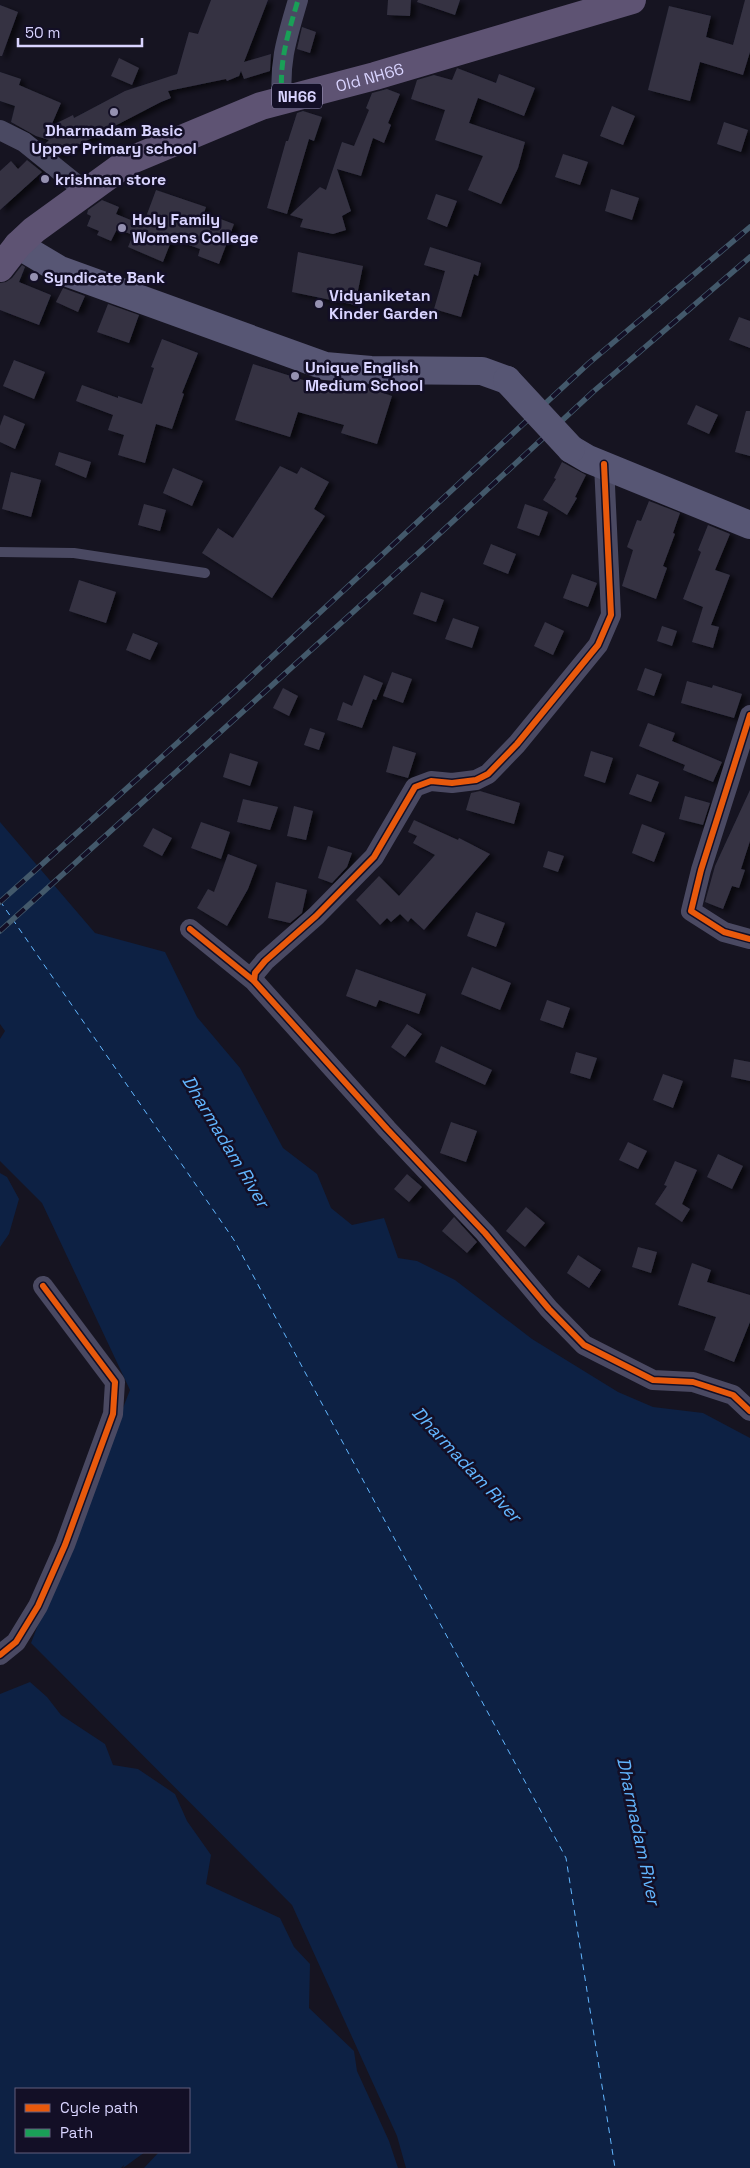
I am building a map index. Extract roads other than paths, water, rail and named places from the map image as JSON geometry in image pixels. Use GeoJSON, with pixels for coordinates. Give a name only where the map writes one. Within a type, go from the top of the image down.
{"type":"FeatureCollection","features":[{"type":"Feature","properties":{"kind":"main road","name":"Old NH66"},"geometry":{"type":"LineString","coordinates":[[0,268],[18,244],[34,230],[129,161],[261,106],[376,76],[632,0]]}},
{"type":"Feature","properties":{"kind":"main road"},"geometry":{"type":"LineString","coordinates":[[18,244],[60,270],[324,366],[371,370],[482,371],[507,380],[571,449],[588,460],[604,464],[750,525]]}},
{"type":"Feature","properties":{"kind":"street"},"geometry":{"type":"LineString","coordinates":[[282,100],[280,78],[282,55],[298,0]]}},
{"type":"Feature","properties":{"kind":"street"},"geometry":{"type":"LineString","coordinates":[[0,130],[24,142],[86,192]]}},
{"type":"Feature","properties":{"kind":"street"},"geometry":{"type":"LineString","coordinates":[[254,982],[255,974],[265,961],[316,916],[374,857],[415,787],[431,781],[452,783],[476,780],[488,774],[517,744],[598,645],[611,614],[604,464]]}},
{"type":"Feature","properties":{"kind":"street"},"geometry":{"type":"LineString","coordinates":[[750,715],[701,870],[691,912],[724,932],[750,939]]}},
{"type":"Feature","properties":{"kind":"street"},"geometry":{"type":"LineString","coordinates":[[190,929],[254,982],[485,1233],[549,1309],[584,1345],[653,1380],[693,1382],[732,1395],[750,1411]]}},
{"type":"Feature","properties":{"kind":"street"},"geometry":{"type":"LineString","coordinates":[[0,1655],[16,1642],[38,1606],[65,1545],[113,1414],[115,1382],[43,1286]]}},
{"type":"Feature","properties":{"kind":"lane"},"geometry":{"type":"LineString","coordinates":[[0,552],[74,553],[205,573]]}},
{"type":"Feature","properties":{"kind":"water","name":"Dharmadam River"},"geometry":{"type":"Polygon","coordinates":[[[0,822],[95,933],[165,952],[197,1017],[240,1068],[283,1148],[317,1174],[331,1208],[352,1225],[384,1218],[398,1258],[417,1261],[455,1280],[532,1339],[618,1392],[653,1407],[703,1413],[750,1438],[750,2168],[406,2168],[397,2136],[292,1905],[31,1643],[130,1390],[42,1203],[0,1161],[0,1039],[5,1031],[0,1024],[0,822]]]}},
{"type":"Feature","properties":{"kind":"water"},"geometry":{"type":"Polygon","coordinates":[[[0,1173],[7,1177],[19,1199],[9,1234],[0,1247],[0,1173]]]}},
{"type":"Feature","properties":{"kind":"water"},"geometry":{"type":"Polygon","coordinates":[[[30,1682],[47,1697],[61,1715],[105,1744],[113,1765],[138,1769],[175,1794],[187,1821],[211,1855],[206,1884],[280,1918],[294,1947],[310,1964],[309,2008],[354,2051],[357,2071],[389,2141],[398,2168],[144,2168],[158,2153],[190,2153],[190,2088],[15,2088],[15,2153],[144,2153],[123,2168],[124,2165],[121,2168],[0,2168],[0,1694],[30,1682]]]}},
{"type":"Feature","properties":{"kind":"railway"},"geometry":{"type":"LineString","coordinates":[[0,902],[232,694],[589,363],[750,227]]}},
{"type":"Feature","properties":{"kind":"railway"},"geometry":{"type":"LineString","coordinates":[[0,931],[424,548],[594,391],[750,257]]}},
{"type":"Feature","properties":{"kind":"place","name":"Dharmadam Basic Upper Primary school"},"geometry":{"type":"Point","coordinates":[114,112]}},
{"type":"Feature","properties":{"kind":"place","name":"krishnan store"},"geometry":{"type":"Point","coordinates":[45,179]}},
{"type":"Feature","properties":{"kind":"place","name":"Holy Family Womens College"},"geometry":{"type":"Point","coordinates":[122,228]}},
{"type":"Feature","properties":{"kind":"place","name":"Syndicate Bank"},"geometry":{"type":"Point","coordinates":[34,277]}},
{"type":"Feature","properties":{"kind":"place","name":"Vidyaniketan Kinder Garden"},"geometry":{"type":"Point","coordinates":[319,304]}},
{"type":"Feature","properties":{"kind":"place","name":"Unique English Medium School"},"geometry":{"type":"Point","coordinates":[295,376]}}]}
